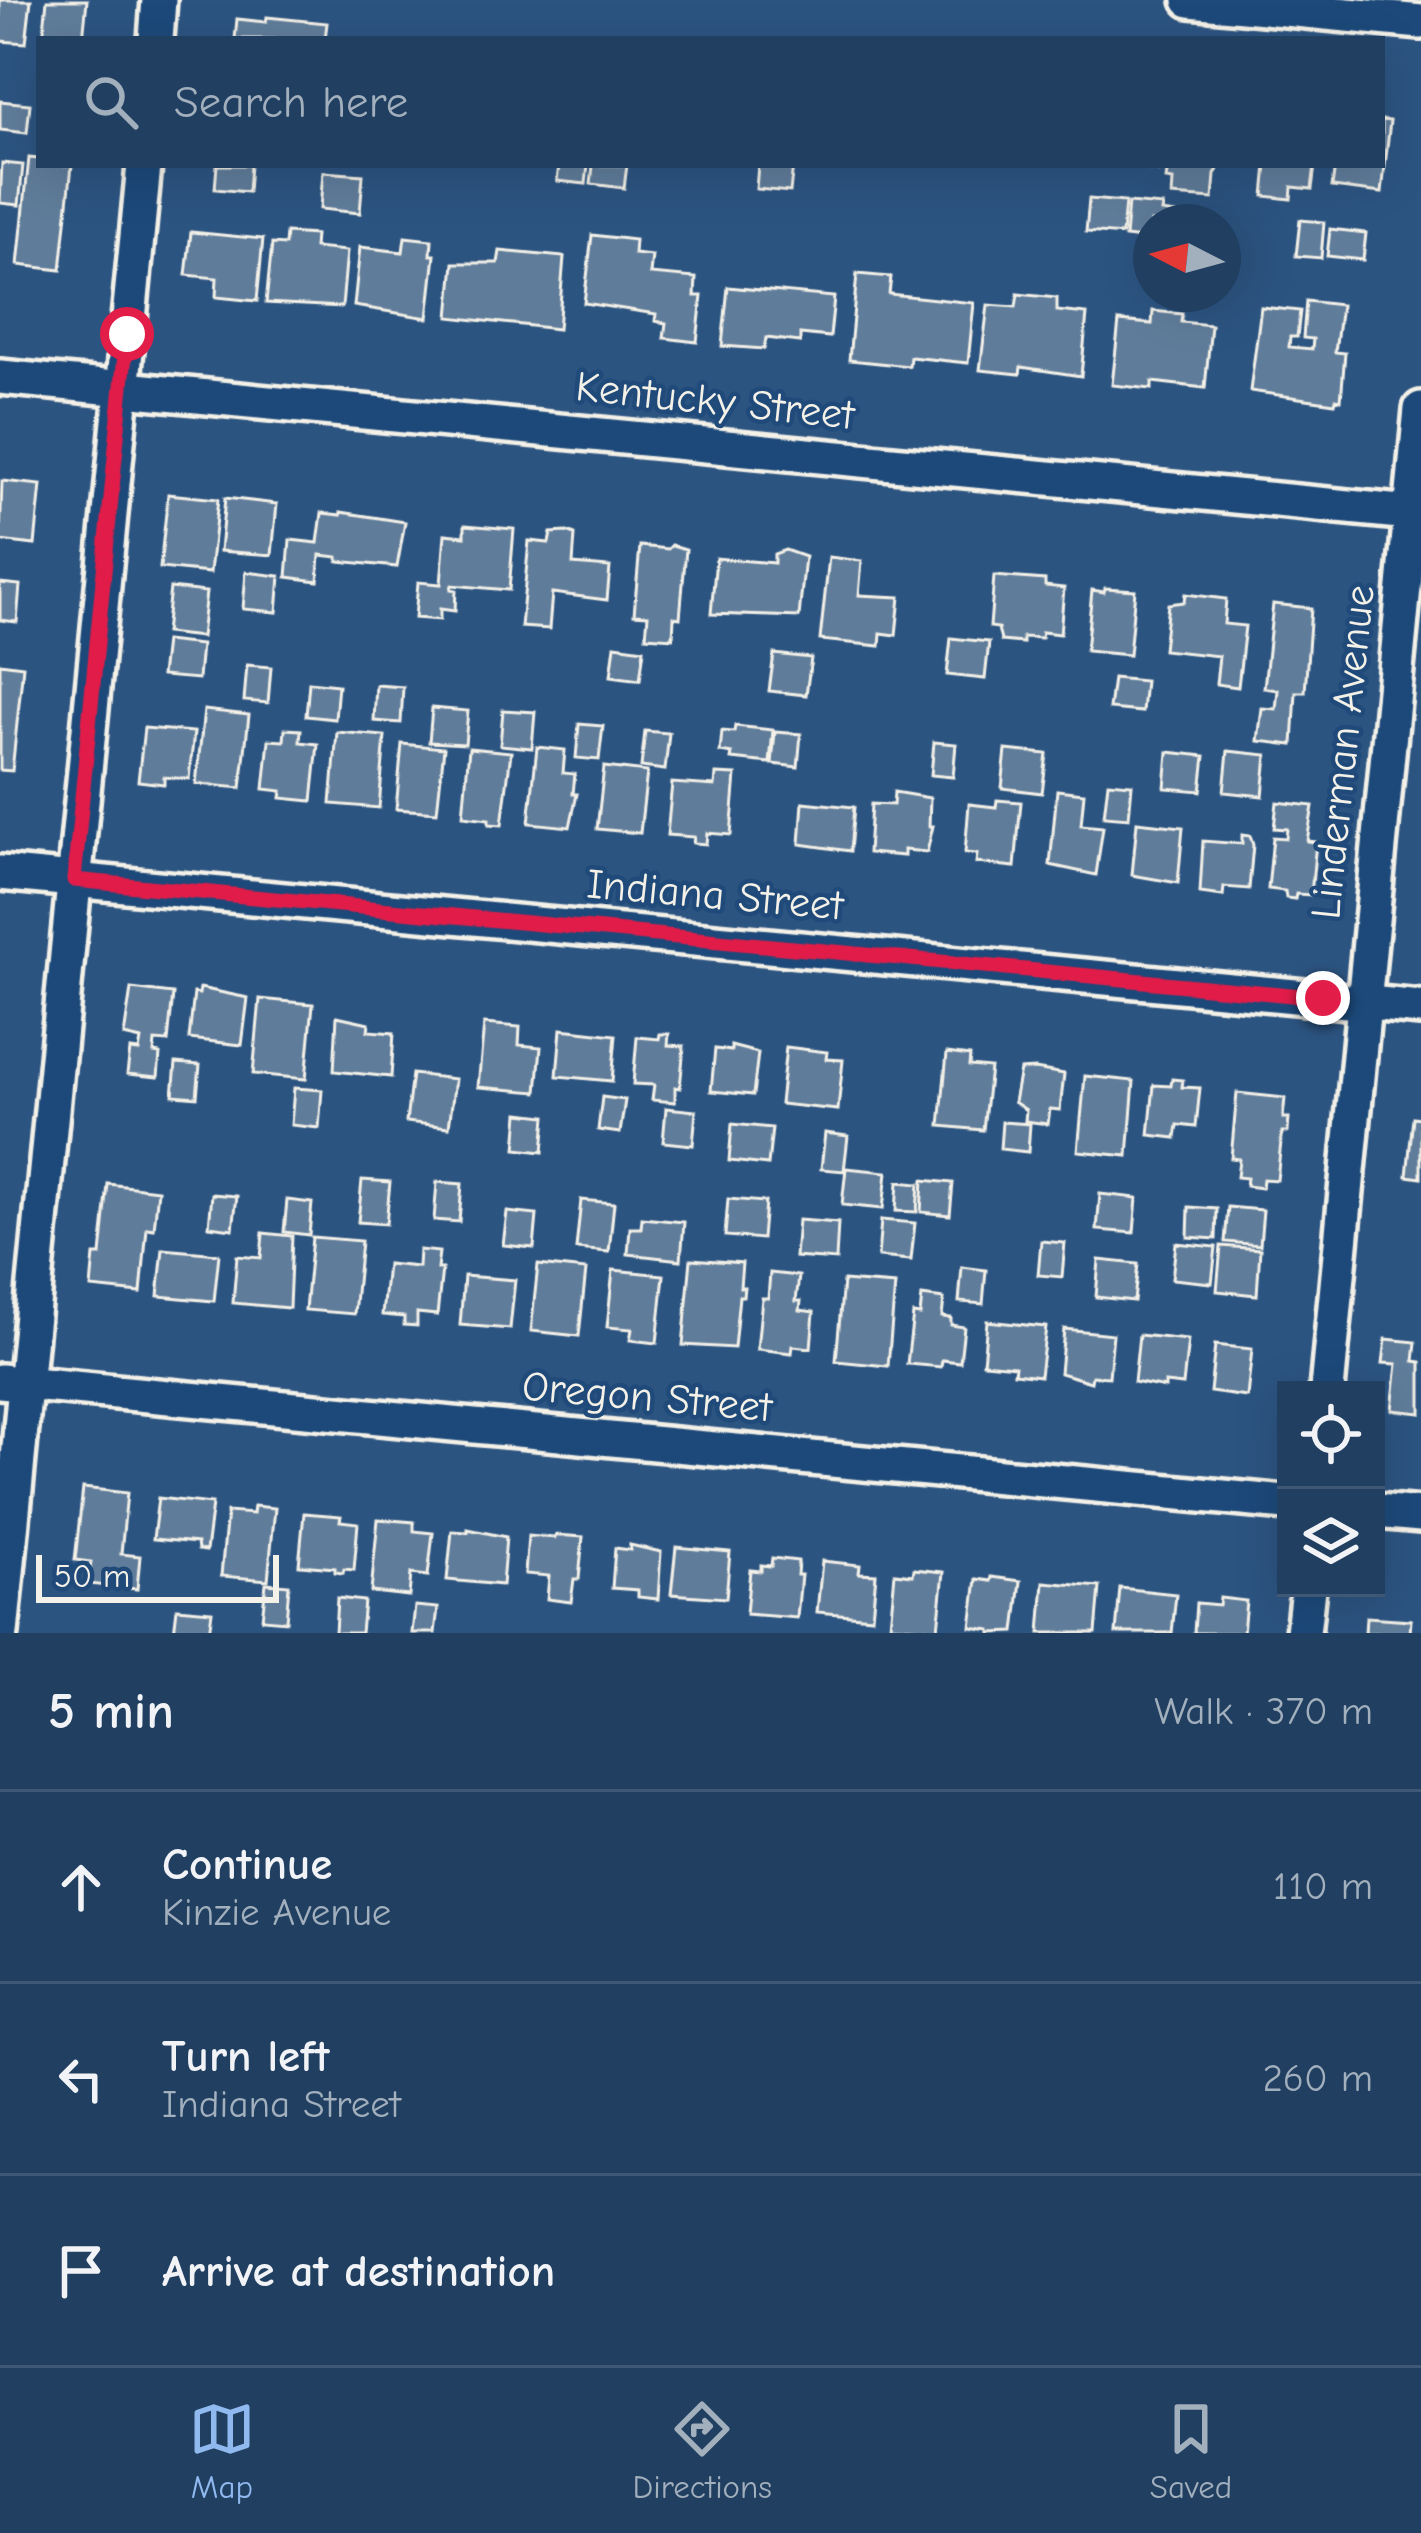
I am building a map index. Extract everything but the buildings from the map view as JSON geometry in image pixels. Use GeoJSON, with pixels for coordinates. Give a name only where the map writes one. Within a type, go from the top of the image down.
{"type":"FeatureCollection","features":[{"type":"Feature","properties":{"kind":"street"},"geometry":{"type":"LineString","coordinates":[[156,36],[159,0]]}},
{"type":"Feature","properties":{"kind":"street"},"geometry":{"type":"LineString","coordinates":[[1190,0],[1421,22]]}},
{"type":"Feature","properties":{"kind":"street"},"geometry":{"type":"LineString","coordinates":[[1,1633],[13,1382],[74,880],[143,168]]}},
{"type":"Feature","properties":{"kind":"street","name":"Kentucky Street"},"geometry":{"type":"LineString","coordinates":[[0,377],[1416,514]]}},
{"type":"Feature","properties":{"kind":"street","name":"Linderman Avenue"},"geometry":{"type":"LineString","coordinates":[[1328,1381],[1416,514],[1421,409]]}},
{"type":"Feature","properties":{"kind":"street","name":"Indiana Street"},"geometry":{"type":"LineString","coordinates":[[0,873],[1421,1007]]}},
{"type":"Feature","properties":{"kind":"street","name":"Oregon Street"},"geometry":{"type":"LineString","coordinates":[[13,1382],[1277,1501]]}},
{"type":"Feature","properties":{"kind":"street"},"geometry":{"type":"LineString","coordinates":[[1385,1512],[1421,1515]]}},
{"type":"Feature","properties":{"kind":"street"},"geometry":{"type":"LineString","coordinates":[[1303,1633],[1307,1597]]}},
{"type":"Feature","properties":{"kind":"route"},"geometry":{"type":"LineString","coordinates":[[127,334],[74,880],[1323,998]]}}]}
